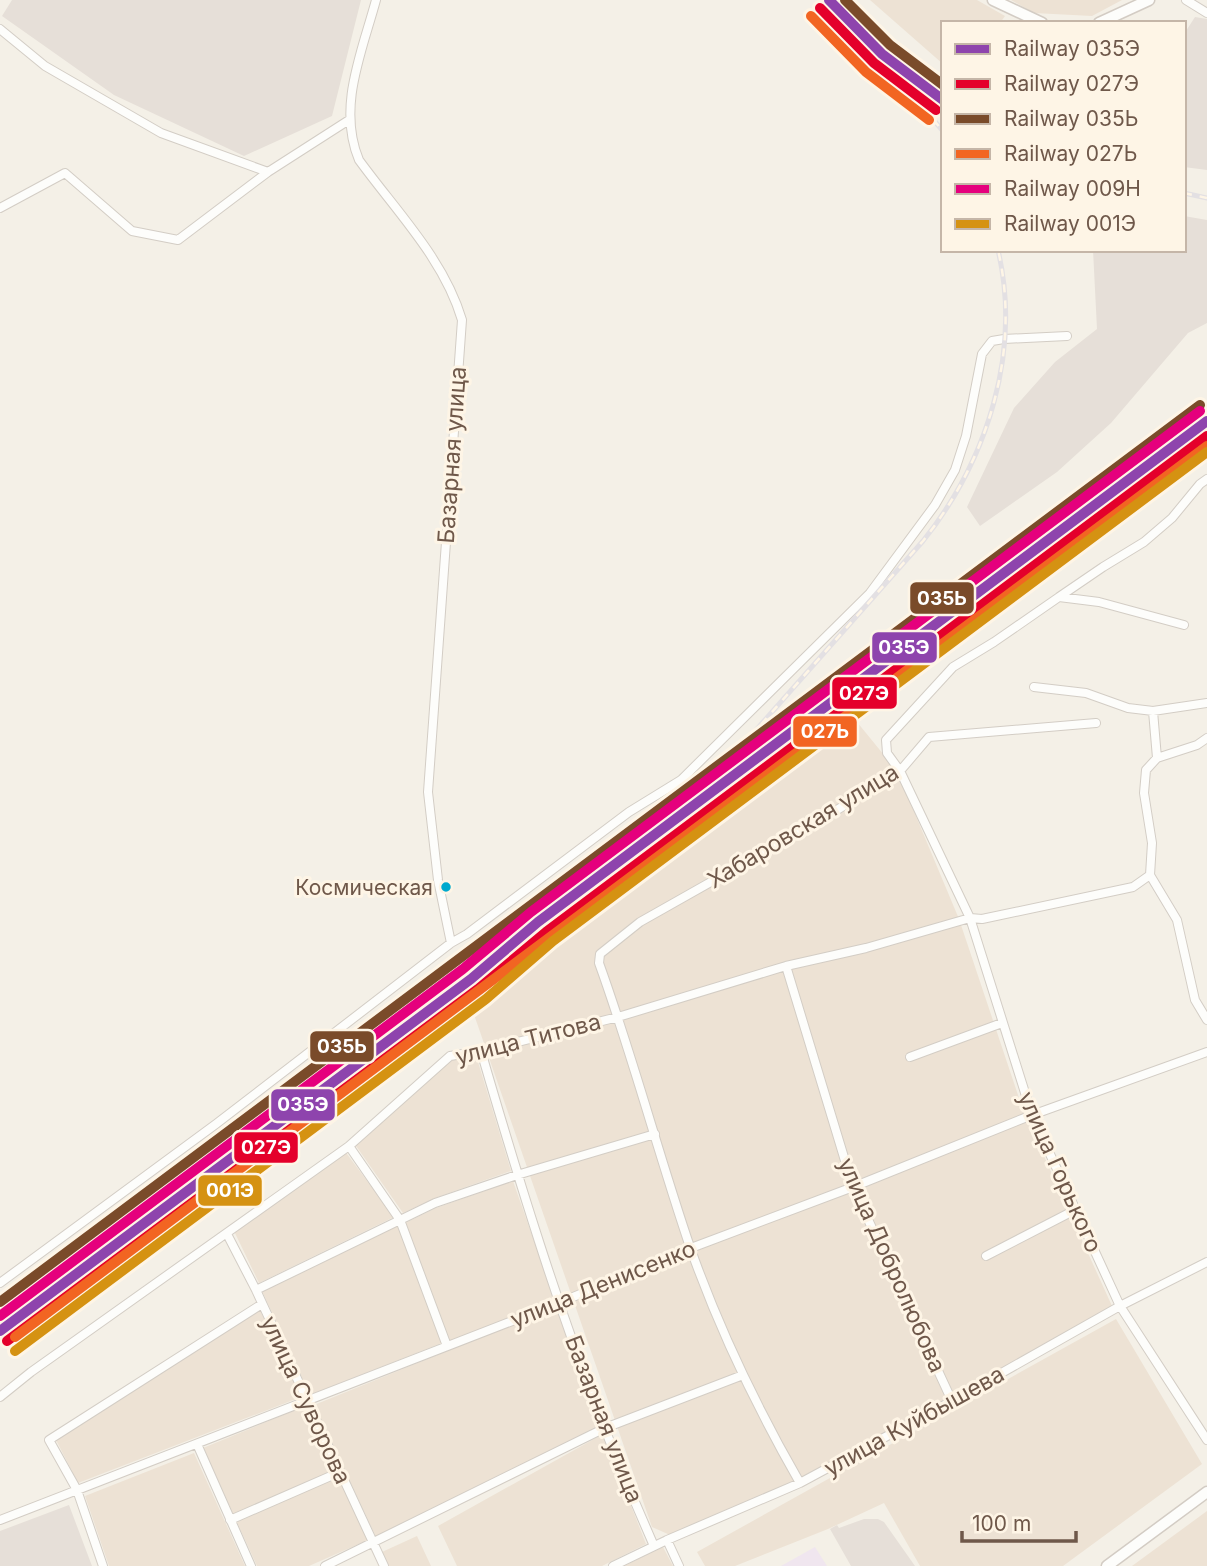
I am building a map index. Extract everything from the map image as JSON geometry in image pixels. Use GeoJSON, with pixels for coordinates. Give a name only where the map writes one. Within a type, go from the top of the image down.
{"type":"FeatureCollection","features":[{"type":"Feature","properties":{"kind":"street","name":"Базарная улица"},"geometry":{"type":"LineString","coordinates":[[376,0],[351,91],[349,120],[353,145],[359,160],[438,265],[454,295],[461,320],[428,792],[439,880],[451,943]]}},
{"type":"Feature","properties":{"kind":"street"},"geometry":{"type":"LineString","coordinates":[[993,0],[1038,21]]}},
{"type":"Feature","properties":{"kind":"street"},"geometry":{"type":"LineString","coordinates":[[1103,21],[1149,0]]}},
{"type":"Feature","properties":{"kind":"street"},"geometry":{"type":"LineString","coordinates":[[1186,0],[1207,13]]}},
{"type":"Feature","properties":{"kind":"street"},"geometry":{"type":"LineString","coordinates":[[0,29],[45,66],[160,133],[268,172]]}},
{"type":"Feature","properties":{"kind":"street"},"geometry":{"type":"LineString","coordinates":[[0,208],[65,173],[132,232],[178,240],[268,172],[349,120]]}},
{"type":"Feature","properties":{"kind":"street"},"geometry":{"type":"LineString","coordinates":[[0,1283],[216,1124],[451,943],[467,934],[629,812],[681,780],[870,593],[935,505],[955,470],[966,436],[982,354],[992,341],[1067,336]]}},
{"type":"Feature","properties":{"kind":"street"},"geometry":{"type":"LineString","coordinates":[[1059,597],[1103,566],[1144,542],[1171,518],[1207,479]]}},
{"type":"Feature","properties":{"kind":"street"},"geometry":{"type":"LineString","coordinates":[[1059,597],[1099,602],[1184,625]]}},
{"type":"Feature","properties":{"kind":"street","name":"улица Горького"},"geometry":{"type":"LineString","coordinates":[[1059,597],[1003,637],[953,667],[886,740],[887,753],[900,771],[970,918],[1032,1115],[1075,1210],[1120,1306],[1207,1440]]}},
{"type":"Feature","properties":{"kind":"street"},"geometry":{"type":"LineString","coordinates":[[1034,687],[1086,693],[1128,708],[1153,711],[1207,703]]}},
{"type":"Feature","properties":{"kind":"street"},"geometry":{"type":"LineString","coordinates":[[1153,711],[1157,758]]}},
{"type":"Feature","properties":{"kind":"street","name":"Хабаровская улица"},"geometry":{"type":"LineString","coordinates":[[618,1017],[599,963],[600,954],[640,922],[824,818],[900,771],[929,737],[1096,723]]}},
{"type":"Feature","properties":{"kind":"street"},"geometry":{"type":"LineString","coordinates":[[1207,738],[1197,745],[1157,758],[1146,770],[1144,793],[1152,843],[1150,875],[1177,920],[1195,1000],[1207,1020]]}},
{"type":"Feature","properties":{"kind":"street","name":"улица Титова"},"geometry":{"type":"LineString","coordinates":[[0,1397],[94,1326],[349,1146],[450,1056],[481,1051],[618,1017],[786,966],[866,948],[970,918],[982,919],[1133,887],[1150,875]]}},
{"type":"Feature","properties":{"kind":"street","name":"улица Добролюбова"},"geometry":{"type":"LineString","coordinates":[[786,966],[853,1187],[952,1401]]}},
{"type":"Feature","properties":{"kind":"street"},"geometry":{"type":"LineString","coordinates":[[618,1017],[691,1248],[743,1375],[800,1483]]}},
{"type":"Feature","properties":{"kind":"street"},"geometry":{"type":"LineString","coordinates":[[910,1057],[1003,1023]]}},
{"type":"Feature","properties":{"kind":"street","name":"Базарная улица"},"geometry":{"type":"LineString","coordinates":[[481,1051],[517,1175],[605,1429],[654,1546]]}},
{"type":"Feature","properties":{"kind":"street","name":"улица Денисенко"},"geometry":{"type":"LineString","coordinates":[[0,1520],[1032,1115],[1207,1052]]}},
{"type":"Feature","properties":{"kind":"street"},"geometry":{"type":"LineString","coordinates":[[256,1290],[435,1203],[517,1175],[655,1134]]}},
{"type":"Feature","properties":{"kind":"street"},"geometry":{"type":"LineString","coordinates":[[349,1146],[400,1220],[447,1346]]}},
{"type":"Feature","properties":{"kind":"street"},"geometry":{"type":"LineString","coordinates":[[986,1256],[1075,1210]]}},
{"type":"Feature","properties":{"kind":"street","name":"улица Суворова"},"geometry":{"type":"LineString","coordinates":[[227,1234],[256,1290],[384,1566]]}},
{"type":"Feature","properties":{"kind":"street","name":"улица Куйбышева"},"geometry":{"type":"LineString","coordinates":[[613,1566],[800,1483],[1120,1306],[1207,1262]]}},
{"type":"Feature","properties":{"kind":"street"},"geometry":{"type":"LineString","coordinates":[[103,1566],[77,1490],[49,1440],[262,1304]]}},
{"type":"Feature","properties":{"kind":"street"},"geometry":{"type":"LineString","coordinates":[[325,1566],[605,1429],[743,1375]]}},
{"type":"Feature","properties":{"kind":"street"},"geometry":{"type":"LineString","coordinates":[[197,1444],[251,1566]]}},
{"type":"Feature","properties":{"kind":"street"},"geometry":{"type":"LineString","coordinates":[[230,1520],[340,1472]]}},
{"type":"Feature","properties":{"kind":"street"},"geometry":{"type":"LineString","coordinates":[[1107,1566],[1207,1492]]}},
{"type":"Feature","properties":{"kind":"street"},"geometry":{"type":"LineString","coordinates":[[667,1540],[680,1566]]}},
{"type":"Feature","properties":{"kind":"shaded area"},"geometry":{"type":"Polygon","coordinates":[[[12,0],[361,0],[332,116],[244,156],[114,95],[2,16],[12,0]]]}},
{"type":"Feature","properties":{"kind":"shaded area"},"geometry":{"type":"Polygon","coordinates":[[[870,0],[977,0],[1005,16],[1001,21],[941,21],[941,62],[870,0]]]}},
{"type":"Feature","properties":{"kind":"shaded area"},"geometry":{"type":"Polygon","coordinates":[[[1011,0],[1122,0],[1092,16],[1034,13],[1011,0]]]}},
{"type":"Feature","properties":{"kind":"shaded area"},"geometry":{"type":"Polygon","coordinates":[[[1195,17],[1207,19],[1207,170],[1186,167],[1186,31],[1195,17]]]}},
{"type":"Feature","properties":{"kind":"shaded area"},"geometry":{"type":"Polygon","coordinates":[[[1186,216],[1207,220],[1207,323],[1188,333],[1111,423],[1057,472],[980,526],[967,507],[1014,408],[1055,362],[1097,329],[1093,252],[1186,252],[1186,216]]]}},
{"type":"Feature","properties":{"kind":"shaded area"},"geometry":{"type":"Polygon","coordinates":[[[857,722],[897,771],[959,919],[1023,1110],[1112,1306],[807,1479],[670,1535],[652,1527],[470,1003],[857,722]]]}},
{"type":"Feature","properties":{"kind":"shaded area"},"geometry":{"type":"Polygon","coordinates":[[[475,1052],[511,1171],[435,1198],[403,1213],[354,1143],[452,1060],[475,1052]]]}},
{"type":"Feature","properties":{"kind":"shaded area"},"geometry":{"type":"Polygon","coordinates":[[[344,1150],[394,1217],[259,1283],[234,1231],[344,1150]]]}},
{"type":"Feature","properties":{"kind":"shaded area"},"geometry":{"type":"Polygon","coordinates":[[[513,1181],[555,1301],[450,1341],[405,1223],[436,1208],[513,1181]]]}},
{"type":"Feature","properties":{"kind":"shaded area"},"geometry":{"type":"Polygon","coordinates":[[[398,1224],[442,1343],[310,1395],[262,1291],[398,1224]]]}},
{"type":"Feature","properties":{"kind":"shaded area"},"geometry":{"type":"Polygon","coordinates":[[[558,1306],[600,1426],[376,1537],[314,1405],[558,1306]]]}},
{"type":"Feature","properties":{"kind":"shaded area"},"geometry":{"type":"Polygon","coordinates":[[[260,1310],[301,1397],[78,1483],[56,1440],[260,1310]]]}},
{"type":"Feature","properties":{"kind":"shaded area"},"geometry":{"type":"Polygon","coordinates":[[[1116,1319],[1202,1464],[1063,1566],[920,1566],[884,1503],[828,1529],[735,1566],[705,1566],[697,1552],[1116,1319]]]}},
{"type":"Feature","properties":{"kind":"shaded area"},"geometry":{"type":"Polygon","coordinates":[[[305,1406],[368,1540],[309,1566],[257,1566],[203,1448],[305,1406]]]}},
{"type":"Feature","properties":{"kind":"shaded area"},"geometry":{"type":"Polygon","coordinates":[[[603,1434],[646,1544],[602,1566],[457,1566],[438,1526],[603,1434]]]}},
{"type":"Feature","properties":{"kind":"shaded area"},"geometry":{"type":"Polygon","coordinates":[[[194,1453],[245,1566],[109,1566],[85,1496],[194,1453]]]}},
{"type":"Feature","properties":{"kind":"shaded area"},"geometry":{"type":"Polygon","coordinates":[[[69,1505],[92,1566],[0,1566],[0,1531],[69,1505]]]}},
{"type":"Feature","properties":{"kind":"shaded area"},"geometry":{"type":"Polygon","coordinates":[[[1207,1511],[1207,1566],[1132,1566],[1207,1511]]]}},
{"type":"Feature","properties":{"kind":"shaded area"},"geometry":{"type":"Polygon","coordinates":[[[864,1519],[884,1522],[915,1566],[851,1566],[830,1529],[864,1519]]]}},
{"type":"Feature","properties":{"kind":"shaded area"},"geometry":{"type":"Polygon","coordinates":[[[417,1536],[431,1566],[389,1566],[382,1552],[417,1536]]]}},
{"type":"Feature","properties":{"kind":"shaded area"},"geometry":{"type":"Polygon","coordinates":[[[663,1547],[673,1566],[624,1566],[663,1547]]]}},
{"type":"Feature","properties":{"kind":"shaded area"},"geometry":{"type":"Polygon","coordinates":[[[815,1547],[827,1566],[781,1566],[815,1547]]]}},
{"type":"Feature","properties":{"kind":"railway"},"geometry":{"type":"LineString","coordinates":[[837,0],[855,22],[941,92]]}},
{"type":"Feature","properties":{"kind":"railway"},"geometry":{"type":"LineString","coordinates":[[871,47],[941,129]]}},
{"type":"Feature","properties":{"kind":"railway"},"geometry":{"type":"LineString","coordinates":[[1186,193],[1207,198]]}},
{"type":"Feature","properties":{"kind":"railway"},"geometry":{"type":"LineString","coordinates":[[0,1308],[694,786],[749,738],[923,541],[946,510],[965,476],[994,404],[1002,366],[1004,289],[998,252]]}},
{"type":"Feature","properties":{"kind":"rail line","name":"035Э"},"geometry":{"type":"LineString","coordinates":[[829,0],[882,54],[941,98]]}},
{"type":"Feature","properties":{"kind":"rail line","name":"035Ь"},"geometry":{"type":"LineString","coordinates":[[845,0],[890,45],[941,83]]}},
{"type":"Feature","properties":{"kind":"rail line","name":"027Э"},"geometry":{"type":"LineString","coordinates":[[820,8],[874,63],[936,110]]}},
{"type":"Feature","properties":{"kind":"rail line","name":"027Ь"},"geometry":{"type":"LineString","coordinates":[[811,16],[866,72],[929,120]]}},
{"type":"Feature","properties":{"kind":"rail line","name":"035Ь"},"geometry":{"type":"LineString","coordinates":[[0,1302],[1200,405]]}},
{"type":"Feature","properties":{"kind":"rail line","name":"009Н"},"geometry":{"type":"LineString","coordinates":[[0,1316],[463,969],[531,912],[1200,411]]}},
{"type":"Feature","properties":{"kind":"rail line","name":"035Э"},"geometry":{"type":"LineString","coordinates":[[0,1331],[471,979],[538,922],[1207,421]]}},
{"type":"Feature","properties":{"kind":"rail line","name":"027Э"},"geometry":{"type":"LineString","coordinates":[[7,1341],[478,989],[546,932],[1207,436]]}},
{"type":"Feature","properties":{"kind":"rail line","name":"027Ь"},"geometry":{"type":"LineString","coordinates":[[15,1337],[1207,446]]}},
{"type":"Feature","properties":{"kind":"rail line","name":"001Э"},"geometry":{"type":"LineString","coordinates":[[15,1351],[486,999],[553,941],[1207,452]]}},
{"type":"Feature","properties":{"kind":"place","name":"Космическая"},"geometry":{"type":"Point","coordinates":[446,887]}}]}
